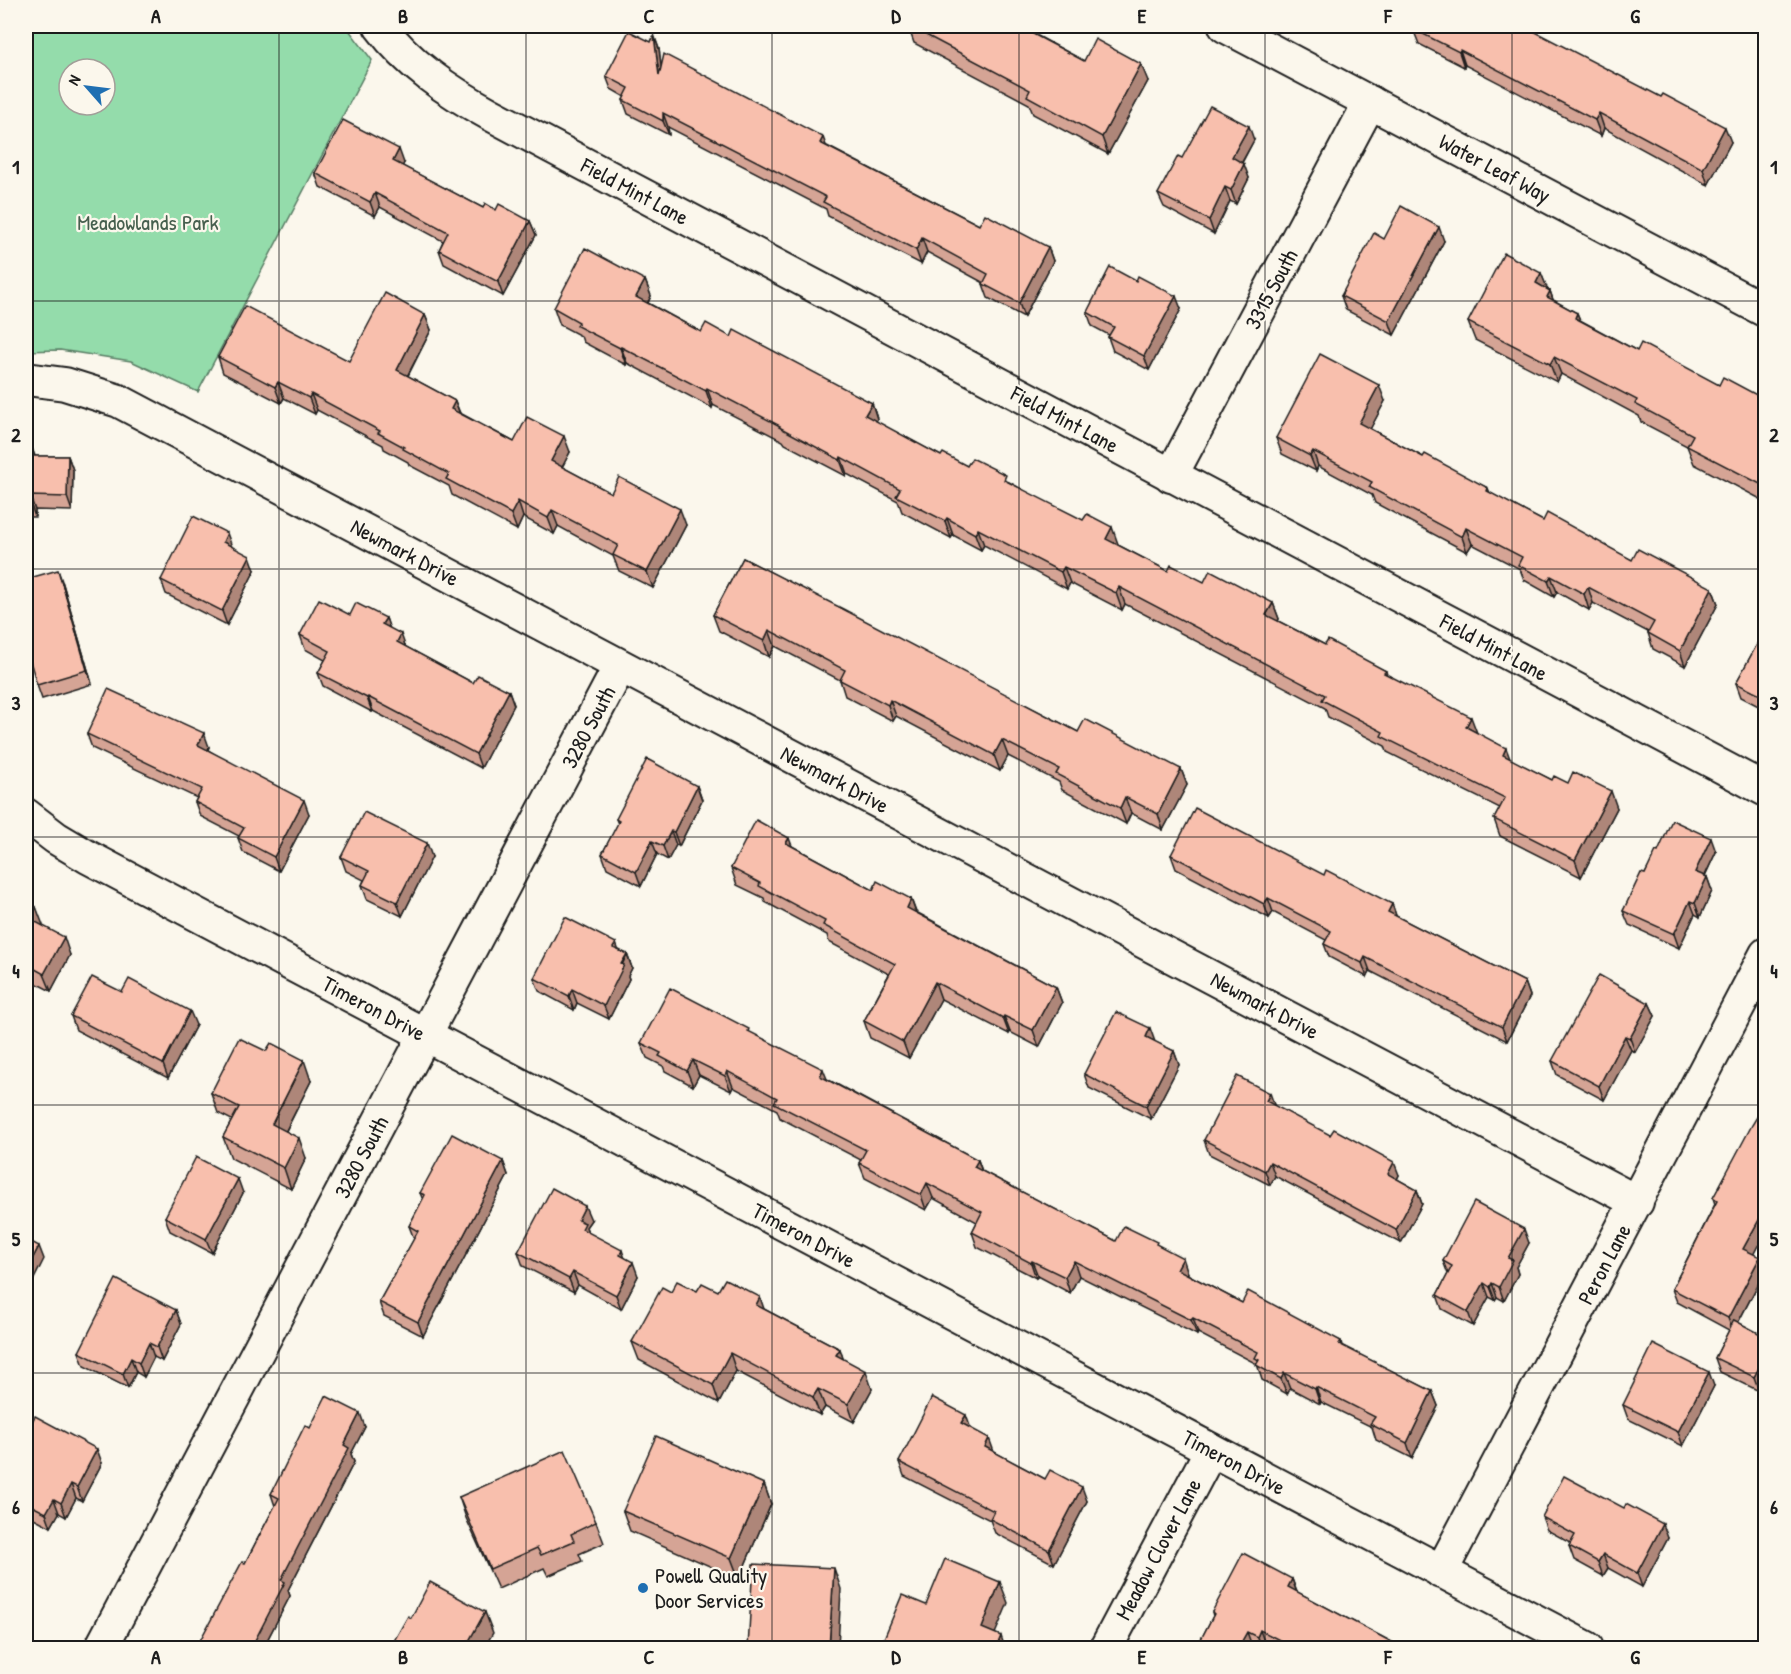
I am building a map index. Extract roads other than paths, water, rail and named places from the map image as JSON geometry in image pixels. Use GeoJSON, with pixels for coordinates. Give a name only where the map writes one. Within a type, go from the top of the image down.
{"type":"FeatureCollection","features":[{"type":"Feature","properties":{"kind":"street","name":"Field Mint Lane"},"geometry":{"type":"LineString","coordinates":[[380,26],[410,59],[434,80],[490,114],[1766,790]]}},
{"type":"Feature","properties":{"kind":"street","name":"Water Leaf Way"},"geometry":{"type":"LineString","coordinates":[[1225,26],[1766,311]]}},
{"type":"Feature","properties":{"kind":"street","name":"3315 South"},"geometry":{"type":"LineString","coordinates":[[1171,476],[1371,102]]}},
{"type":"Feature","properties":{"kind":"street","name":"Newmark Drive"},"geometry":{"type":"LineString","coordinates":[[26,379],[65,384],[119,401],[1637,1202]]}},
{"type":"Feature","properties":{"kind":"street","name":"3280 South"},"geometry":{"type":"LineString","coordinates":[[101,1648],[620,666]]}},
{"type":"Feature","properties":{"kind":"street","name":"Timeron Drive"},"geometry":{"type":"LineString","coordinates":[[26,815],[56,838],[88,856],[1587,1648]]}},
{"type":"Feature","properties":{"kind":"street","name":"Peron Lane"},"geometry":{"type":"LineString","coordinates":[[1441,1572],[1766,954]]}},
{"type":"Feature","properties":{"kind":"street","name":"Meadow Clover Lane"},"geometry":{"type":"LineString","coordinates":[[1106,1648],[1211,1450]]}},
{"type":"Feature","properties":{"kind":"place","name":"Powell Quality Door Services"},"geometry":{"type":"Point","coordinates":[643,1588]}},
{"type":"Feature","properties":{"kind":"park label","name":"Meadowlands Park"},"geometry":{"type":"Point","coordinates":[148,222]}}]}
